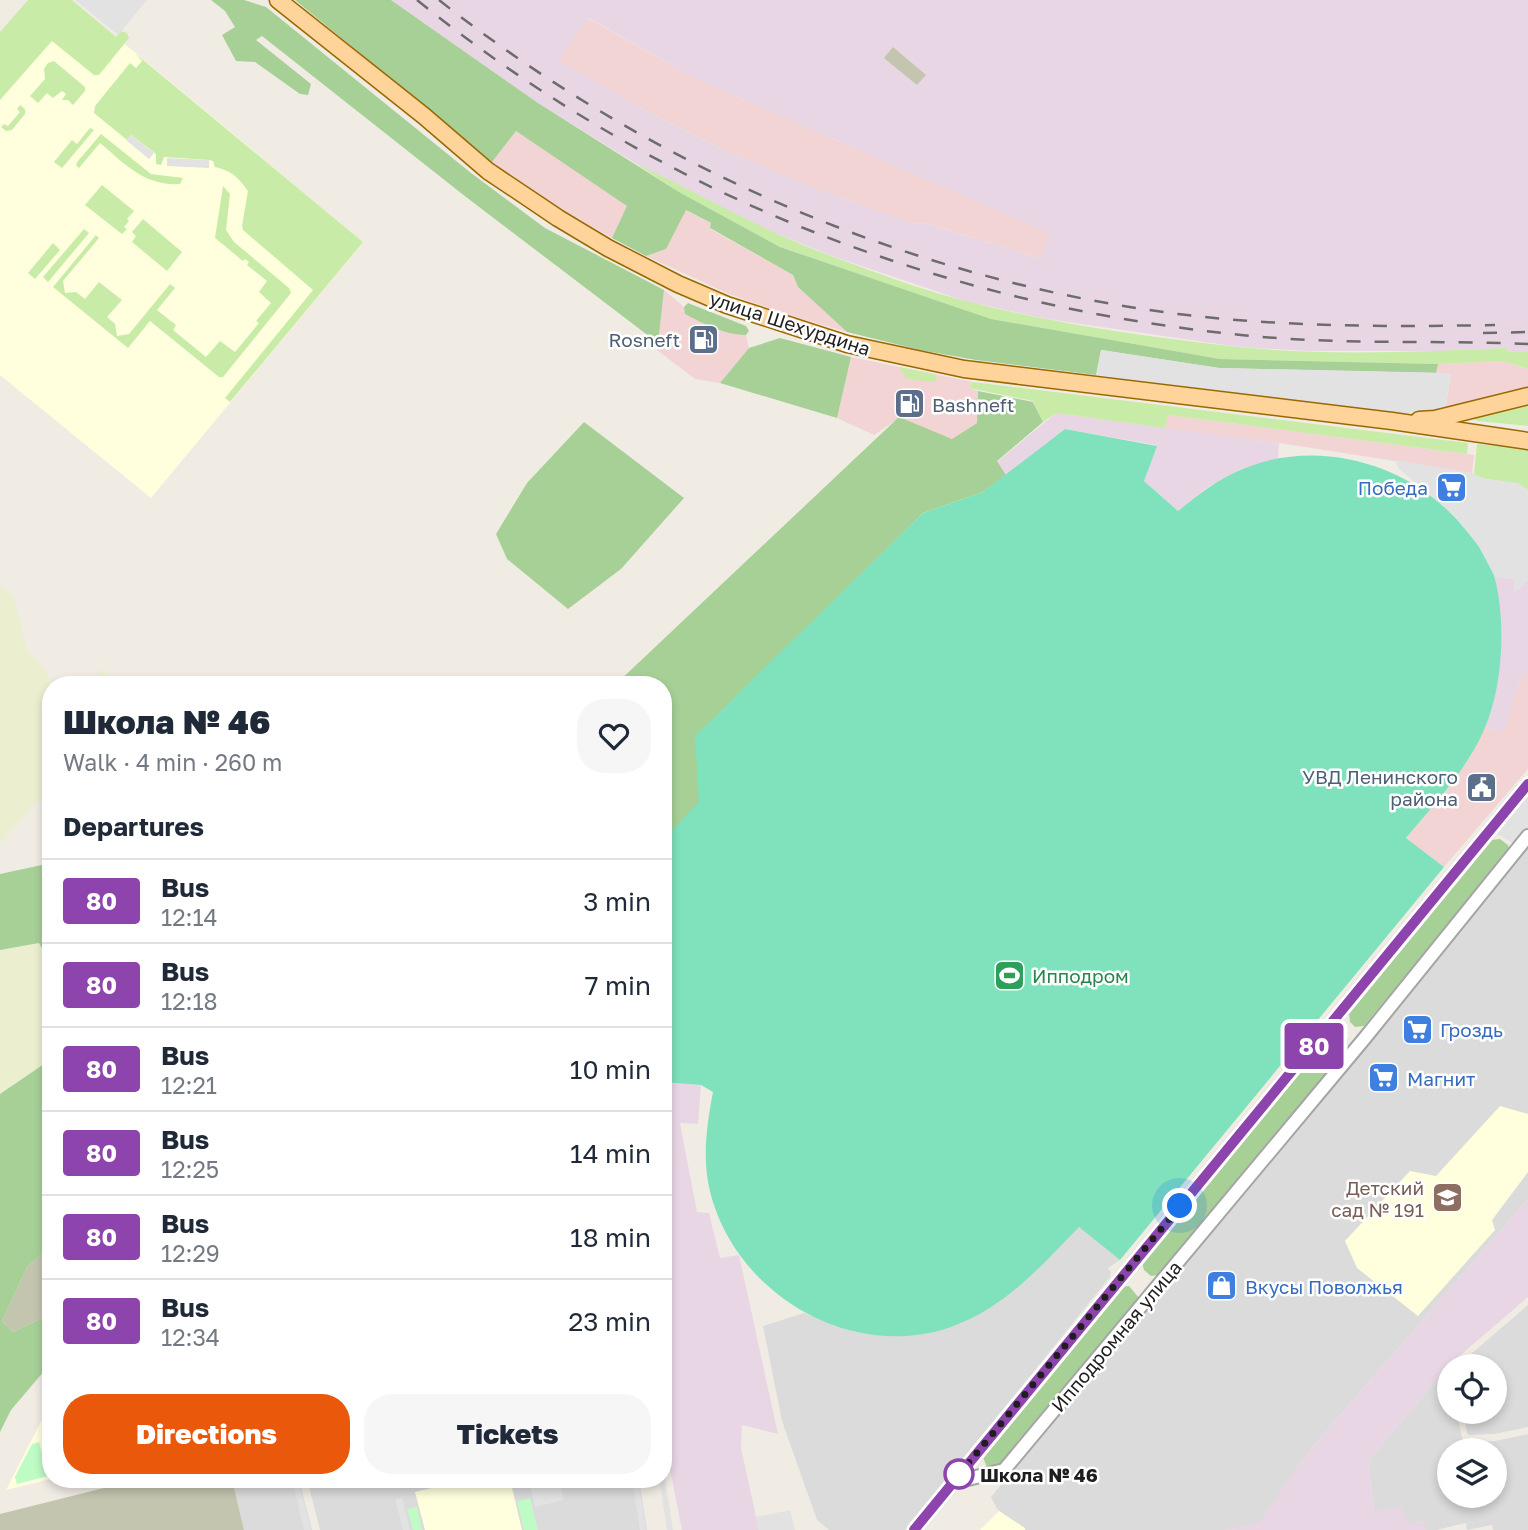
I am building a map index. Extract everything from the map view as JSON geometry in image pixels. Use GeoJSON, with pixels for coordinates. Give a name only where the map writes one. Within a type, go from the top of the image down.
{"type":"FeatureCollection","features":[{"type":"Feature","properties":{"kind":"main road","name":"улица Шехурдина"},"geometry":{"type":"LineString","coordinates":[[278,0],[424,116],[488,171],[608,248],[678,284],[727,305],[847,344],[964,369],[1392,421],[1528,441]]}},
{"type":"Feature","properties":{"kind":"main road","name":"улица Шехурдина"},"geometry":{"type":"LineString","coordinates":[[1392,421],[1435,419],[1528,397]]}},
{"type":"Feature","properties":{"kind":"main road"},"geometry":{"type":"LineString","coordinates":[[1474,409],[1466,418],[1466,425],[1479,435]]}},
{"type":"Feature","properties":{"kind":"street","name":"Ипподромная улица"},"geometry":{"type":"LineString","coordinates":[[914,1530],[1528,784]]}},
{"type":"Feature","properties":{"kind":"street","name":"Ипподромная улица"},"geometry":{"type":"LineString","coordinates":[[952,1483],[1004,1470],[1364,1039],[1528,836]]}},
{"type":"Feature","properties":{"kind":"shaded area"},"geometry":{"type":"Polygon","coordinates":[[[75,0],[147,0],[118,35],[75,0]]]}},
{"type":"Feature","properties":{"kind":"shaded area"},"geometry":{"type":"Polygon","coordinates":[[[391,0],[1528,0],[1528,352],[1508,352],[1507,348],[1309,351],[1239,347],[1047,319],[965,301],[829,255],[759,226],[635,163],[538,103],[391,0]],[[589,18],[558,60],[650,113],[726,151],[814,188],[912,223],[929,224],[1041,259],[1049,233],[694,78],[589,18]]]}},
{"type":"Feature","properties":{"kind":"shaded area"},"geometry":{"type":"Polygon","coordinates":[[[588,18],[694,78],[1049,233],[1041,259],[930,224],[912,223],[814,188],[726,151],[650,113],[558,60],[588,18]]]}},
{"type":"Feature","properties":{"kind":"shaded area"},"geometry":{"type":"Polygon","coordinates":[[[43,32],[115,36],[363,242],[151,498],[0,375],[0,83],[43,32]]]}},
{"type":"Feature","properties":{"kind":"shaded area"},"geometry":{"type":"Polygon","coordinates":[[[893,47],[926,75],[917,85],[884,58],[893,47]]]}},
{"type":"Feature","properties":{"kind":"shaded area"},"geometry":{"type":"Polygon","coordinates":[[[516,131],[628,206],[612,238],[548,201],[492,162],[516,131]]]}},
{"type":"Feature","properties":{"kind":"shaded area"},"geometry":{"type":"Polygon","coordinates":[[[131,135],[154,153],[149,159],[126,140],[131,135]]]}},
{"type":"Feature","properties":{"kind":"shaded area"},"geometry":{"type":"Polygon","coordinates":[[[167,158],[209,160],[209,168],[167,166],[167,158]]]}},
{"type":"Feature","properties":{"kind":"shaded area"},"geometry":{"type":"Polygon","coordinates":[[[685,210],[712,224],[710,229],[793,275],[798,287],[847,332],[729,294],[646,256],[666,249],[685,210]]]}},
{"type":"Feature","properties":{"kind":"shaded area","name":"Rosneft"},"geometry":{"type":"Polygon","coordinates":[[[664,290],[684,307],[746,335],[749,348],[720,383],[695,379],[657,350],[664,290]]]}},
{"type":"Feature","properties":{"kind":"shaded area"},"geometry":{"type":"Polygon","coordinates":[[[1101,350],[1219,368],[1451,373],[1445,410],[1421,414],[1393,413],[1097,375],[1101,350]]]}},
{"type":"Feature","properties":{"kind":"shaded area","name":"Bashneft"},"geometry":{"type":"Polygon","coordinates":[[[851,357],[973,382],[969,388],[978,391],[977,423],[952,439],[899,418],[874,435],[837,418],[851,357]]]}},
{"type":"Feature","properties":{"kind":"shaded area"},"geometry":{"type":"Polygon","coordinates":[[[1503,361],[1528,369],[1528,389],[1507,391],[1445,410],[1451,374],[1436,373],[1438,364],[1503,361]]]}},
{"type":"Feature","properties":{"kind":"shaded area"},"geometry":{"type":"Polygon","coordinates":[[[1056,413],[1279,443],[1278,459],[1241,469],[1208,487],[1178,511],[1144,481],[1156,445],[1065,429],[1006,475],[997,462],[1056,413]]]}},
{"type":"Feature","properties":{"kind":"shaded area"},"geometry":{"type":"Polygon","coordinates":[[[1168,415],[1474,455],[1472,473],[1165,428],[1168,415]]]}},
{"type":"Feature","properties":{"kind":"shaded area"},"geometry":{"type":"Polygon","coordinates":[[[1395,460],[1518,483],[1528,490],[1528,580],[1514,593],[1514,579],[1495,577],[1477,543],[1453,514],[1398,468],[1395,460]]]}},
{"type":"Feature","properties":{"kind":"shaded area"},"geometry":{"type":"Polygon","coordinates":[[[1495,577],[1514,579],[1514,593],[1528,580],[1528,671],[1520,680],[1504,732],[1483,727],[1491,712],[1501,632],[1495,577]]]}},
{"type":"Feature","properties":{"kind":"shaded area"},"geometry":{"type":"Polygon","coordinates":[[[0,585],[14,596],[27,650],[48,676],[42,676],[42,801],[38,800],[0,844],[0,585]]]}},
{"type":"Feature","properties":{"kind":"shaded area"},"geometry":{"type":"Polygon","coordinates":[[[100,668],[110,676],[97,676],[100,668]]]}},
{"type":"Feature","properties":{"kind":"shaded area"},"geometry":{"type":"Polygon","coordinates":[[[1528,671],[1528,769],[1444,867],[1406,838],[1447,790],[1472,754],[1483,727],[1504,732],[1520,680],[1528,671]]]}},
{"type":"Feature","properties":{"kind":"shaded area"},"geometry":{"type":"Polygon","coordinates":[[[1528,795],[1528,830],[1516,845],[1497,834],[1528,795]]]}},
{"type":"Feature","properties":{"kind":"shaded area"},"geometry":{"type":"Polygon","coordinates":[[[1528,844],[1528,1199],[1309,1451],[1259,1524],[1225,1530],[1025,1530],[997,1509],[991,1497],[1528,844]]]}},
{"type":"Feature","properties":{"kind":"shaded area"},"geometry":{"type":"Polygon","coordinates":[[[39,943],[42,948],[42,1065],[0,1094],[0,950],[39,943]]]}},
{"type":"Feature","properties":{"kind":"shaded area"},"geometry":{"type":"Polygon","coordinates":[[[672,1083],[701,1085],[698,1124],[680,1123],[697,1212],[709,1213],[720,1258],[739,1255],[778,1434],[742,1425],[741,1448],[759,1530],[682,1530],[672,1479],[672,1083]]]}},
{"type":"Feature","properties":{"kind":"shaded area","name":"Детский сад № 191"},"geometry":{"type":"Polygon","coordinates":[[[1500,1106],[1528,1114],[1528,1172],[1492,1220],[1495,1230],[1418,1316],[1357,1268],[1345,1241],[1410,1171],[1436,1176],[1500,1106]]]}},
{"type":"Feature","properties":{"kind":"shaded area"},"geometry":{"type":"Polygon","coordinates":[[[1528,1199],[1528,1297],[1462,1354],[1437,1354],[1437,1379],[1368,1461],[1374,1512],[1401,1506],[1408,1524],[1424,1521],[1425,1530],[1225,1530],[1259,1523],[1309,1451],[1528,1199]]]}},
{"type":"Feature","properties":{"kind":"shaded area"},"geometry":{"type":"Polygon","coordinates":[[[1080,1227],[1120,1260],[1108,1268],[1110,1277],[905,1530],[829,1530],[817,1520],[782,1421],[763,1326],[804,1313],[838,1327],[1080,1227]]]}},
{"type":"Feature","properties":{"kind":"shaded area"},"geometry":{"type":"Polygon","coordinates":[[[42,1254],[42,1318],[13,1332],[2,1321],[27,1267],[42,1254]]]}},
{"type":"Feature","properties":{"kind":"shaded area"},"geometry":{"type":"Polygon","coordinates":[[[1528,1305],[1528,1427],[1494,1434],[1467,1433],[1465,1424],[1507,1424],[1507,1354],[1471,1354],[1528,1305]]]}},
{"type":"Feature","properties":{"kind":"shaded area"},"geometry":{"type":"Polygon","coordinates":[[[1437,1379],[1437,1424],[1459,1424],[1462,1438],[1437,1438],[1437,1508],[1507,1508],[1507,1438],[1528,1434],[1528,1530],[1493,1530],[1492,1525],[1467,1530],[1466,1523],[1425,1530],[1423,1521],[1408,1525],[1374,1512],[1368,1461],[1437,1379]]]}},
{"type":"Feature","properties":{"kind":"shaded area"},"geometry":{"type":"Polygon","coordinates":[[[42,1420],[42,1481],[6,1490],[42,1420]]]}},
{"type":"Feature","properties":{"kind":"shaded area"},"geometry":{"type":"Polygon","coordinates":[[[104,1488],[234,1488],[244,1530],[0,1530],[0,1514],[104,1488]]]}},
{"type":"Feature","properties":{"kind":"shaded area"},"geometry":{"type":"Polygon","coordinates":[[[234,1488],[301,1488],[312,1530],[244,1530],[234,1488]]]}},
{"type":"Feature","properties":{"kind":"shaded area"},"geometry":{"type":"Polygon","coordinates":[[[294,1488],[300,1488],[311,1530],[304,1530],[294,1488]]]}},
{"type":"Feature","properties":{"kind":"shaded area"},"geometry":{"type":"Polygon","coordinates":[[[309,1488],[640,1488],[647,1530],[320,1530],[309,1488]]]}},
{"type":"Feature","properties":{"kind":"shaded area"},"geometry":{"type":"Polygon","coordinates":[[[432,1488],[512,1488],[522,1530],[425,1530],[415,1492],[432,1488]]]}},
{"type":"Feature","properties":{"kind":"shaded area"},"geometry":{"type":"Polygon","coordinates":[[[531,1488],[561,1488],[564,1500],[535,1507],[531,1488]]]}},
{"type":"Feature","properties":{"kind":"shaded area"},"geometry":{"type":"Polygon","coordinates":[[[633,1488],[639,1488],[646,1530],[640,1530],[633,1488]]]}},
{"type":"Feature","properties":{"kind":"shaded area"},"geometry":{"type":"Polygon","coordinates":[[[660,1488],[666,1488],[673,1530],[667,1530],[660,1488]]]}},
{"type":"Feature","properties":{"kind":"shaded area"},"geometry":{"type":"Polygon","coordinates":[[[402,1498],[410,1530],[403,1530],[395,1499],[402,1498]]]}},
{"type":"Feature","properties":{"kind":"shaded area"},"geometry":{"type":"Polygon","coordinates":[[[790,1510],[795,1530],[759,1530],[756,1517],[790,1510]]]}},
{"type":"Feature","properties":{"kind":"shaded area","name":"Школа № 46"},"geometry":{"type":"Polygon","coordinates":[[[999,1511],[1025,1528],[1025,1530],[980,1530],[999,1511]]]}},
{"type":"Feature","properties":{"kind":"green space"},"geometry":{"type":"Polygon","coordinates":[[[28,0],[72,0],[116,37],[121,31],[127,33],[129,38],[99,75],[94,75],[52,41],[0,100],[0,32],[28,0]]]}},
{"type":"Feature","properties":{"kind":"green space"},"geometry":{"type":"Polygon","coordinates":[[[211,0],[244,0],[266,7],[471,173],[545,228],[664,290],[658,343],[466,197],[262,36],[256,40],[311,84],[308,95],[300,94],[255,62],[236,61],[222,35],[235,27],[225,11],[211,0]]]}},
{"type":"Feature","properties":{"kind":"green space"},"geometry":{"type":"Polygon","coordinates":[[[295,0],[391,0],[538,103],[679,192],[780,247],[991,319],[1220,359],[1438,364],[1436,373],[1219,368],[1101,350],[1096,375],[976,360],[920,350],[847,332],[798,287],[793,275],[710,228],[711,223],[686,210],[666,249],[646,256],[612,238],[627,206],[516,131],[492,162],[295,0]]]}},
{"type":"Feature","properties":{"kind":"green space"},"geometry":{"type":"Polygon","coordinates":[[[136,54],[363,242],[230,402],[225,398],[313,290],[243,230],[248,191],[234,175],[215,167],[213,161],[209,160],[164,157],[161,165],[156,164],[156,154],[131,135],[127,140],[94,113],[95,106],[130,63],[136,68],[142,61],[136,54]]]}},
{"type":"Feature","properties":{"kind":"green space"},"geometry":{"type":"Polygon","coordinates":[[[54,61],[85,87],[85,91],[73,105],[68,100],[62,100],[66,94],[62,91],[53,98],[47,93],[38,103],[30,96],[45,79],[44,69],[48,63],[54,61]]]}},
{"type":"Feature","properties":{"kind":"green space"},"geometry":{"type":"Polygon","coordinates":[[[20,105],[25,109],[25,114],[12,130],[6,131],[1,127],[4,124],[8,126],[20,112],[17,109],[20,105]]]}},
{"type":"Feature","properties":{"kind":"green space"},"geometry":{"type":"Polygon","coordinates":[[[90,128],[94,130],[62,168],[54,162],[72,140],[77,144],[90,128]]]}},
{"type":"Feature","properties":{"kind":"green space"},"geometry":{"type":"Polygon","coordinates":[[[101,134],[151,174],[183,178],[180,184],[167,184],[145,177],[100,143],[79,168],[76,165],[78,161],[101,134]]]}},
{"type":"Feature","properties":{"kind":"green space"},"geometry":{"type":"Polygon","coordinates":[[[635,163],[806,246],[915,286],[1000,309],[1135,334],[1271,350],[1372,352],[1507,348],[1508,352],[1528,352],[1528,369],[1503,361],[1438,364],[1220,359],[991,319],[780,247],[679,192],[635,163]]]}},
{"type":"Feature","properties":{"kind":"green space"},"geometry":{"type":"Polygon","coordinates":[[[102,185],[134,211],[127,219],[129,221],[124,227],[127,229],[122,234],[85,205],[102,185]]]}},
{"type":"Feature","properties":{"kind":"green space"},"geometry":{"type":"Polygon","coordinates":[[[223,186],[230,194],[226,230],[234,242],[289,288],[291,293],[223,377],[219,377],[150,321],[128,348],[53,287],[96,235],[99,238],[63,281],[65,293],[76,292],[85,299],[99,282],[122,300],[107,317],[115,324],[117,336],[129,334],[170,284],[175,288],[157,310],[176,325],[173,330],[206,357],[220,341],[235,352],[259,323],[256,321],[271,303],[259,292],[267,281],[247,265],[249,262],[245,259],[243,261],[215,238],[223,186]]]}},
{"type":"Feature","properties":{"kind":"green space"},"geometry":{"type":"Polygon","coordinates":[[[143,219],[182,252],[167,271],[132,242],[136,236],[132,232],[143,219]]]}},
{"type":"Feature","properties":{"kind":"green space"},"geometry":{"type":"Polygon","coordinates":[[[84,229],[89,233],[48,282],[43,277],[84,229]]]}},
{"type":"Feature","properties":{"kind":"green space"},"geometry":{"type":"Polygon","coordinates":[[[53,243],[60,250],[35,279],[28,273],[53,243]]]}},
{"type":"Feature","properties":{"kind":"green space"},"geometry":{"type":"Polygon","coordinates":[[[688,303],[746,326],[749,331],[746,335],[738,335],[707,325],[685,314],[684,307],[688,303]]]}},
{"type":"Feature","properties":{"kind":"green space"},"geometry":{"type":"Polygon","coordinates":[[[780,338],[851,357],[837,418],[720,383],[749,348],[780,338]]]}},
{"type":"Feature","properties":{"kind":"green space"},"geometry":{"type":"Polygon","coordinates":[[[899,367],[934,374],[937,380],[930,382],[906,378],[899,367]]]}},
{"type":"Feature","properties":{"kind":"green space"},"geometry":{"type":"Polygon","coordinates":[[[973,382],[1468,443],[1467,454],[1168,415],[1165,428],[1056,413],[1043,422],[1033,401],[969,388],[973,382]]]}},
{"type":"Feature","properties":{"kind":"green space"},"geometry":{"type":"Polygon","coordinates":[[[978,391],[1033,402],[1043,422],[997,461],[1006,475],[983,492],[923,513],[768,667],[759,737],[672,839],[672,676],[624,676],[899,417],[952,439],[977,423],[978,391]]]}},
{"type":"Feature","properties":{"kind":"green space"},"geometry":{"type":"Polygon","coordinates":[[[1528,403],[1528,426],[1474,419],[1476,415],[1528,403]]]}},
{"type":"Feature","properties":{"kind":"green space"},"geometry":{"type":"Polygon","coordinates":[[[584,422],[684,498],[621,569],[568,609],[507,559],[496,534],[527,483],[584,422]]]}},
{"type":"Feature","properties":{"kind":"green space","name":"Ипподром"},"geometry":{"type":"Polygon","coordinates":[[[1065,429],[1157,446],[1144,481],[1178,511],[1216,483],[1240,470],[1270,460],[1301,456],[1362,462],[1392,473],[1444,506],[1483,552],[1493,572],[1500,611],[1498,679],[1491,711],[1476,746],[1443,794],[1406,838],[1444,867],[1120,1260],[1079,1227],[1021,1285],[971,1319],[951,1327],[914,1335],[877,1335],[841,1328],[806,1313],[776,1293],[749,1267],[728,1236],[713,1202],[707,1174],[706,1147],[713,1092],[701,1085],[672,1083],[672,830],[699,802],[695,736],[923,513],[983,492],[1065,429]]]}},
{"type":"Feature","properties":{"kind":"green space"},"geometry":{"type":"Polygon","coordinates":[[[1477,444],[1528,449],[1528,490],[1474,474],[1477,444]]]}},
{"type":"Feature","properties":{"kind":"green space"},"geometry":{"type":"Polygon","coordinates":[[[1500,839],[1508,845],[1510,851],[1364,1026],[1355,1027],[1350,1022],[1349,1014],[1491,840],[1500,839]]]}},
{"type":"Feature","properties":{"kind":"green space"},"geometry":{"type":"Polygon","coordinates":[[[42,865],[42,948],[39,943],[0,950],[0,874],[42,865]]]}},
{"type":"Feature","properties":{"kind":"green space"},"geometry":{"type":"Polygon","coordinates":[[[1340,1031],[1348,1039],[1347,1049],[1159,1275],[1151,1276],[1144,1270],[1142,1262],[1333,1032],[1340,1031]]]}},
{"type":"Feature","properties":{"kind":"green space"},"geometry":{"type":"Polygon","coordinates":[[[42,1065],[42,1254],[27,1267],[2,1321],[13,1332],[42,1318],[42,1374],[11,1410],[0,1432],[0,1094],[42,1065]]]}},
{"type":"Feature","properties":{"kind":"green space"},"geometry":{"type":"Polygon","coordinates":[[[1129,1286],[1139,1298],[1000,1468],[990,1469],[983,1457],[1121,1287],[1129,1286]]]}},
{"type":"Feature","properties":{"kind":"green space"},"geometry":{"type":"Polygon","coordinates":[[[39,1442],[42,1478],[17,1484],[15,1477],[32,1444],[39,1442]]]}},
{"type":"Feature","properties":{"kind":"green space"},"geometry":{"type":"Polygon","coordinates":[[[530,1498],[538,1530],[524,1530],[517,1501],[530,1498]]]}},
{"type":"Feature","properties":{"kind":"green space"},"geometry":{"type":"Polygon","coordinates":[[[417,1507],[422,1530],[413,1530],[407,1509],[417,1507]]]}},
{"type":"Feature","properties":{"kind":"railway"},"geometry":{"type":"LineString","coordinates":[[417,0],[509,69],[604,129],[702,183],[804,228],[909,266],[1017,297],[1128,320],[1241,335],[1313,340],[1528,344]]}},
{"type":"Feature","properties":{"kind":"railway"},"geometry":{"type":"LineString","coordinates":[[439,0],[520,60],[605,114],[694,163],[787,206],[882,243],[979,274],[1078,298],[1217,318],[1336,325],[1495,325]]}},
{"type":"Feature","properties":{"kind":"railway"},"geometry":{"type":"LineString","coordinates":[[1483,333],[1528,332]]}},
{"type":"Feature","properties":{"kind":"bus line","name":"80"},"geometry":{"type":"LineString","coordinates":[[914,1530],[1528,784]]}},
{"type":"Feature","properties":{"kind":"place","name":"Rosneft"},"geometry":{"type":"Point","coordinates":[703,339]}},
{"type":"Feature","properties":{"kind":"place","name":"Bashneft"},"geometry":{"type":"Point","coordinates":[909,404]}},
{"type":"Feature","properties":{"kind":"place","name":"Победа"},"geometry":{"type":"Point","coordinates":[1451,487]}},
{"type":"Feature","properties":{"kind":"place","name":"УВД Ленинского района"},"geometry":{"type":"Point","coordinates":[1481,787]}},
{"type":"Feature","properties":{"kind":"place","name":"Ипподром"},"geometry":{"type":"Point","coordinates":[1009,975]}},
{"type":"Feature","properties":{"kind":"place","name":"Гроздь"},"geometry":{"type":"Point","coordinates":[1417,1029]}},
{"type":"Feature","properties":{"kind":"place","name":"Магнит"},"geometry":{"type":"Point","coordinates":[1384,1078]}},
{"type":"Feature","properties":{"kind":"place","name":"Детский сад № 191"},"geometry":{"type":"Point","coordinates":[1447,1198]}},
{"type":"Feature","properties":{"kind":"place","name":"Вкусы Поволжья"},"geometry":{"type":"Point","coordinates":[1222,1286]}},
{"type":"Feature","properties":{"kind":"place","name":"Школа № 46"},"geometry":{"type":"Point","coordinates":[959,1474]}},
{"type":"Feature","properties":{"kind":"route"},"geometry":{"type":"LineString","coordinates":[[959,1474],[952,1483],[1180,1206]]}}]}
